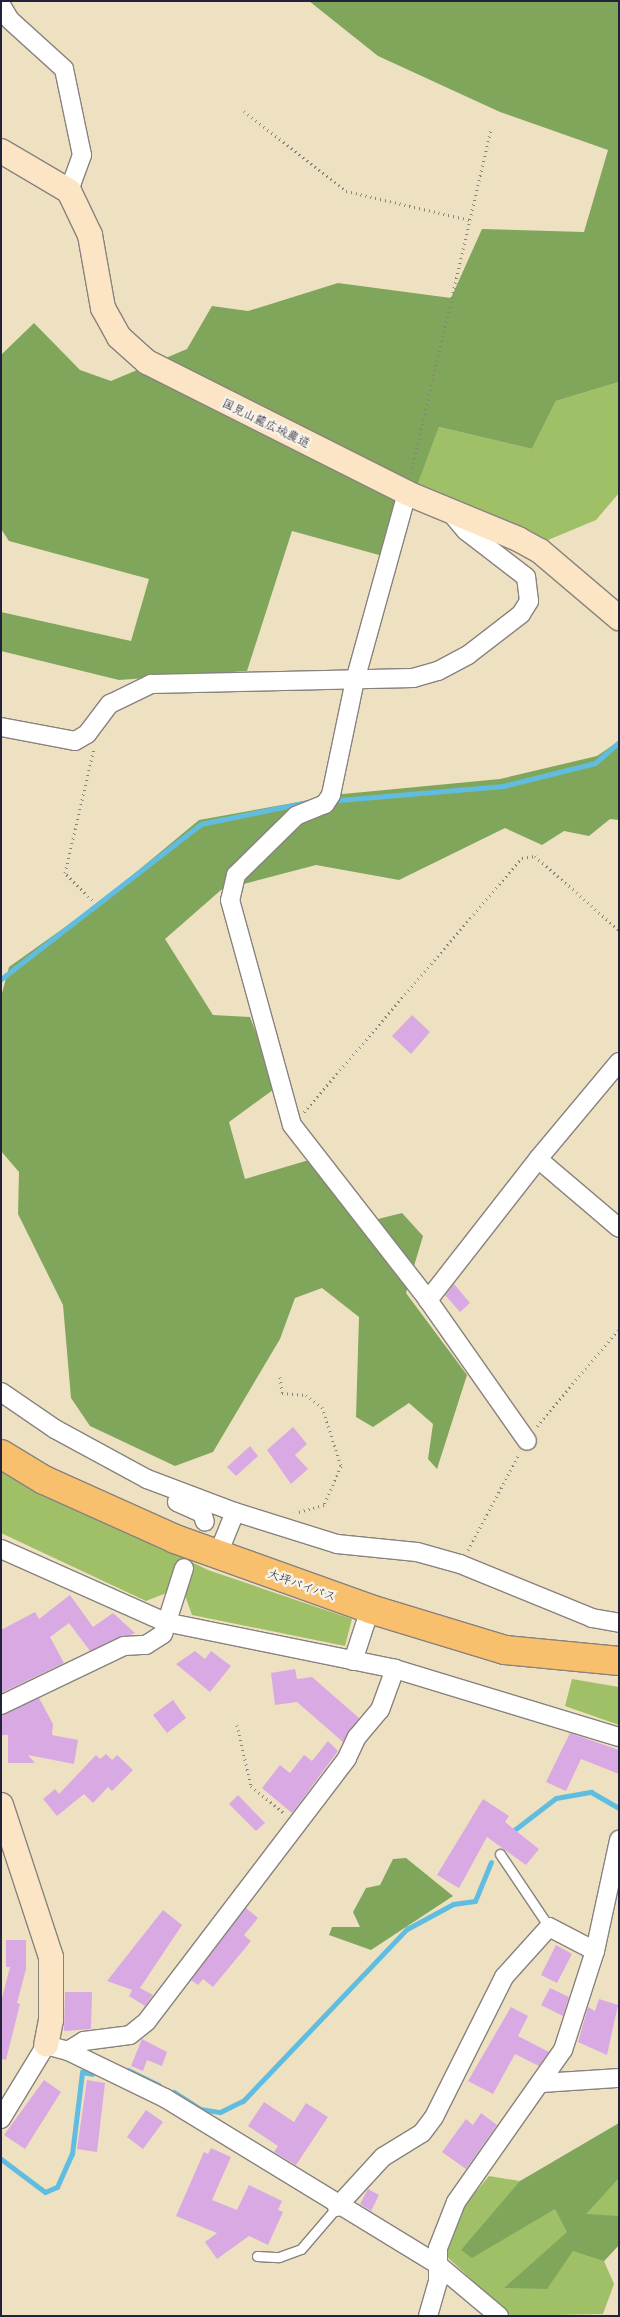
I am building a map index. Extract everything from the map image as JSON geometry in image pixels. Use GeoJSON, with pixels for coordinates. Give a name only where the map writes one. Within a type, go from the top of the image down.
{"type":"FeatureCollection","features":[{"type":"Feature","properties":{"kind":"highway","name":"大坪バイパス"},"geometry":{"type":"LineString","coordinates":[[1,1454],[44,1480],[218,1554],[370,1609],[505,1650],[619,1661]]}},
{"type":"Feature","properties":{"kind":"highway"},"geometry":{"type":"LineString","coordinates":[[505,1650],[619,1670]]}},
{"type":"Feature","properties":{"kind":"street"},"geometry":{"type":"LineString","coordinates":[[1,5],[10,20],[64,69],[82,156],[69,191],[1,151]]}},
{"type":"Feature","properties":{"kind":"street","name":"国見山麓広域農道"},"geometry":{"type":"LineString","coordinates":[[69,191],[90,235],[103,308],[119,337],[147,362],[407,492],[540,552],[619,618]]}},
{"type":"Feature","properties":{"kind":"street"},"geometry":{"type":"LineString","coordinates":[[407,492],[355,680],[331,795],[325,804],[296,816],[231,884],[230,900],[292,1125],[428,1300],[527,1441]]}},
{"type":"Feature","properties":{"kind":"street"},"geometry":{"type":"LineString","coordinates":[[1,728],[61,741],[87,734],[110,704],[151,684],[413,678],[438,671],[468,655],[522,614],[529,601],[526,578],[466,531],[448,509]]}},
{"type":"Feature","properties":{"kind":"street"},"geometry":{"type":"LineString","coordinates":[[428,1300],[538,1159],[619,1062]]}},
{"type":"Feature","properties":{"kind":"street"},"geometry":{"type":"LineString","coordinates":[[538,1159],[619,1228]]}},
{"type":"Feature","properties":{"kind":"street"},"geometry":{"type":"LineString","coordinates":[[1,1392],[55,1429],[147,1479],[235,1512],[336,1544],[417,1552],[460,1564],[592,1618],[619,1623]]}},
{"type":"Feature","properties":{"kind":"street"},"geometry":{"type":"LineString","coordinates":[[147,1479],[151,1490],[202,1513],[205,1522]]}},
{"type":"Feature","properties":{"kind":"street"},"geometry":{"type":"LineString","coordinates":[[218,1554],[235,1512]]}},
{"type":"Feature","properties":{"kind":"street"},"geometry":{"type":"LineString","coordinates":[[1,1549],[165,1622],[395,1669],[619,1737]]}},
{"type":"Feature","properties":{"kind":"street"},"geometry":{"type":"LineString","coordinates":[[1,1704],[124,1646],[146,1645],[163,1634],[165,1622],[184,1568]]}},
{"type":"Feature","properties":{"kind":"street"},"geometry":{"type":"LineString","coordinates":[[353,1660],[370,1609]]}},
{"type":"Feature","properties":{"kind":"street"},"geometry":{"type":"LineString","coordinates":[[1,2119],[57,2048],[84,2041],[130,2035],[148,2021],[380,1710],[395,1669]]}},
{"type":"Feature","properties":{"kind":"street"},"geometry":{"type":"LineString","coordinates":[[1,1805],[51,1957],[51,2020],[57,2048]]}},
{"type":"Feature","properties":{"kind":"street"},"geometry":{"type":"LineString","coordinates":[[428,2316],[438,2282],[438,2248],[456,2202],[543,2084],[563,2050],[595,1950],[619,1840]]}},
{"type":"Feature","properties":{"kind":"street"},"geometry":{"type":"LineString","coordinates":[[337,2207],[383,2157],[422,2133],[434,2118],[504,1977],[549,1927],[595,1950]]}},
{"type":"Feature","properties":{"kind":"street"},"geometry":{"type":"LineString","coordinates":[[57,2048],[165,2098],[337,2207],[437,2264],[499,2316]]}},
{"type":"Feature","properties":{"kind":"street"},"geometry":{"type":"LineString","coordinates":[[543,2084],[619,2078]]}},
{"type":"Feature","properties":{"kind":"lane"},"geometry":{"type":"LineString","coordinates":[[500,1854],[549,1927]]}},
{"type":"Feature","properties":{"kind":"lane"},"geometry":{"type":"LineString","coordinates":[[257,2256],[279,2257],[301,2249],[337,2207]]}},
{"type":"Feature","properties":{"kind":"path"},"geometry":{"type":"LineString","coordinates":[[244,111],[346,191],[470,220]]}},
{"type":"Feature","properties":{"kind":"path"},"geometry":{"type":"LineString","coordinates":[[407,492],[491,128]]}},
{"type":"Feature","properties":{"kind":"path"},"geometry":{"type":"LineString","coordinates":[[87,734],[94,748],[65,873],[92,900]]}},
{"type":"Feature","properties":{"kind":"path"},"geometry":{"type":"LineString","coordinates":[[292,1125],[522,858],[535,856],[619,930]]}},
{"type":"Feature","properties":{"kind":"path"},"geometry":{"type":"LineString","coordinates":[[460,1564],[527,1441],[619,1329]]}},
{"type":"Feature","properties":{"kind":"path"},"geometry":{"type":"LineString","coordinates":[[280,1377],[282,1393],[306,1394],[322,1407],[340,1466],[324,1505],[297,1511],[286,1529]]}},
{"type":"Feature","properties":{"kind":"path"},"geometry":{"type":"LineString","coordinates":[[237,1726],[252,1786],[296,1823]]}},
{"type":"Feature","properties":{"kind":"green space"},"geometry":{"type":"Polygon","coordinates":[[[309,1],[619,1],[619,382],[556,401],[532,449],[439,427],[390,558],[292,531],[247,671],[119,680],[1,651],[1,612],[131,641],[149,579],[9,541],[1,529],[1,355],[34,323],[80,370],[111,381],[187,349],[212,306],[248,311],[338,283],[451,298],[482,229],[584,232],[608,150],[500,112],[378,56],[309,1]]]}},
{"type":"Feature","properties":{"kind":"green space"},"geometry":{"type":"Polygon","coordinates":[[[619,382],[619,493],[596,520],[548,540],[417,485],[439,427],[532,449],[556,401],[619,382]]]}},
{"type":"Feature","properties":{"kind":"green space"},"geometry":{"type":"Polygon","coordinates":[[[619,741],[619,820],[610,819],[589,836],[564,831],[542,845],[505,828],[399,880],[316,865],[221,890],[165,939],[213,1015],[250,1017],[277,1087],[229,1122],[245,1179],[309,1160],[358,1224],[402,1213],[423,1236],[406,1293],[467,1375],[437,1469],[428,1459],[433,1424],[409,1403],[373,1427],[356,1417],[359,1317],[322,1288],[295,1298],[280,1339],[213,1452],[175,1466],[90,1426],[71,1398],[63,1305],[18,1214],[19,1172],[1,1151],[1,997],[9,967],[99,903],[199,820],[343,794],[500,779],[597,756],[619,741]]]}},
{"type":"Feature","properties":{"kind":"green space"},"geometry":{"type":"Polygon","coordinates":[[[1,1468],[208,1570],[352,1619],[345,1646],[192,1615],[182,1587],[146,1601],[1,1533],[1,1468]]]}},
{"type":"Feature","properties":{"kind":"green space"},"geometry":{"type":"Polygon","coordinates":[[[572,1679],[619,1687],[619,1725],[565,1706],[572,1679]]]}},
{"type":"Feature","properties":{"kind":"green space"},"geometry":{"type":"Polygon","coordinates":[[[406,1858],[453,1896],[371,1950],[329,1935],[332,1927],[360,1927],[353,1912],[366,1888],[380,1885],[393,1859],[406,1858]]]}},
{"type":"Feature","properties":{"kind":"green space"},"geometry":{"type":"Polygon","coordinates":[[[619,2123],[619,2178],[586,2214],[619,2216],[619,2245],[604,2261],[573,2251],[547,2289],[504,2288],[567,2232],[555,2209],[472,2258],[461,2250],[520,2181],[619,2123]]]}},
{"type":"Feature","properties":{"kind":"green space"},"geometry":{"type":"Polygon","coordinates":[[[619,2155],[619,2245],[604,2261],[614,2284],[603,2314],[511,2316],[445,2255],[458,2213],[489,2176],[520,2181],[619,2155]]]}},
{"type":"Feature","properties":{"kind":"building"},"geometry":{"type":"Polygon","coordinates":[[[412,1015],[430,1032],[411,1054],[392,1036],[412,1015]]]}},
{"type":"Feature","properties":{"kind":"building"},"geometry":{"type":"Polygon","coordinates":[[[454,1284],[470,1303],[460,1312],[445,1295],[454,1284]]]}},
{"type":"Feature","properties":{"kind":"building"},"geometry":{"type":"Polygon","coordinates":[[[293,1427],[307,1444],[295,1455],[308,1469],[291,1484],[267,1450],[293,1427]]]}},
{"type":"Feature","properties":{"kind":"building"},"geometry":{"type":"Polygon","coordinates":[[[250,1446],[258,1456],[236,1476],[227,1467],[250,1446]]]}},
{"type":"Feature","properties":{"kind":"building"},"geometry":{"type":"Polygon","coordinates":[[[70,1595],[93,1627],[113,1613],[135,1633],[90,1651],[69,1623],[50,1637],[64,1663],[1,1693],[1,1630],[35,1612],[39,1619],[70,1595]]]}},
{"type":"Feature","properties":{"kind":"building"},"geometry":{"type":"Polygon","coordinates":[[[195,1651],[205,1659],[211,1651],[231,1666],[210,1692],[176,1664],[195,1651]]]}},
{"type":"Feature","properties":{"kind":"building"},"geometry":{"type":"Polygon","coordinates":[[[295,1669],[297,1679],[312,1677],[359,1718],[343,1742],[297,1702],[275,1705],[271,1673],[295,1669]]]}},
{"type":"Feature","properties":{"kind":"building"},"geometry":{"type":"Polygon","coordinates":[[[39,1698],[53,1724],[52,1735],[78,1740],[74,1764],[28,1755],[35,1763],[8,1763],[8,1735],[1,1735],[1,1715],[39,1698]]]}},
{"type":"Feature","properties":{"kind":"building"},"geometry":{"type":"Polygon","coordinates":[[[173,1700],[186,1718],[167,1733],[153,1715],[173,1700]]]}},
{"type":"Feature","properties":{"kind":"building"},"geometry":{"type":"Polygon","coordinates":[[[570,1733],[619,1750],[619,1774],[581,1759],[566,1791],[546,1782],[570,1733]]]}},
{"type":"Feature","properties":{"kind":"building"},"geometry":{"type":"Polygon","coordinates":[[[328,1741],[338,1751],[292,1813],[262,1788],[280,1765],[290,1773],[304,1755],[312,1761],[328,1741]]]}},
{"type":"Feature","properties":{"kind":"building"},"geometry":{"type":"Polygon","coordinates":[[[106,1754],[112,1760],[117,1755],[133,1770],[112,1791],[108,1787],[93,1803],[84,1794],[57,1816],[43,1799],[55,1789],[59,1794],[96,1755],[100,1759],[106,1754]]]}},
{"type":"Feature","properties":{"kind":"building"},"geometry":{"type":"Polygon","coordinates":[[[238,1795],[265,1823],[256,1831],[229,1804],[238,1795]]]}},
{"type":"Feature","properties":{"kind":"building"},"geometry":{"type":"Polygon","coordinates":[[[483,1799],[509,1816],[505,1822],[539,1849],[526,1865],[487,1837],[459,1888],[437,1875],[483,1799]]]}},
{"type":"Feature","properties":{"kind":"building"},"geometry":{"type":"Polygon","coordinates":[[[246,1908],[258,1918],[244,1935],[251,1941],[213,1987],[203,1979],[198,1985],[191,1980],[246,1908]]]}},
{"type":"Feature","properties":{"kind":"building"},"geometry":{"type":"Polygon","coordinates":[[[163,1910],[182,1925],[140,1988],[153,1995],[145,2006],[129,1996],[132,1990],[107,1981],[163,1910]]]}},
{"type":"Feature","properties":{"kind":"building"},"geometry":{"type":"Polygon","coordinates":[[[6,1940],[26,1940],[26,1969],[17,2003],[20,2004],[6,2060],[1,2059],[1,2002],[10,1967],[6,1967],[6,1940]]]}},
{"type":"Feature","properties":{"kind":"building"},"geometry":{"type":"Polygon","coordinates":[[[556,1945],[572,1954],[557,1983],[541,1975],[556,1945]]]}},
{"type":"Feature","properties":{"kind":"building"},"geometry":{"type":"Polygon","coordinates":[[[550,1988],[569,1997],[563,2016],[541,2005],[550,1988]]]}},
{"type":"Feature","properties":{"kind":"building"},"geometry":{"type":"Polygon","coordinates":[[[65,1992],[92,1992],[91,2029],[64,2031],[65,1992]]]}},
{"type":"Feature","properties":{"kind":"building"},"geometry":{"type":"Polygon","coordinates":[[[599,1999],[618,2005],[607,2055],[578,2042],[588,2007],[595,2011],[599,1999]]]}},
{"type":"Feature","properties":{"kind":"building"},"geometry":{"type":"Polygon","coordinates":[[[511,2007],[528,2016],[518,2036],[549,2052],[539,2066],[515,2054],[493,2094],[468,2081],[511,2007]]]}},
{"type":"Feature","properties":{"kind":"building"},"geometry":{"type":"Polygon","coordinates":[[[142,2039],[167,2052],[162,2066],[147,2060],[143,2071],[131,2066],[142,2039]]]}},
{"type":"Feature","properties":{"kind":"building"},"geometry":{"type":"Polygon","coordinates":[[[44,2080],[61,2092],[25,2149],[4,2135],[44,2080]]]}},
{"type":"Feature","properties":{"kind":"building"},"geometry":{"type":"Polygon","coordinates":[[[87,2080],[105,2083],[97,2152],[77,2149],[87,2080]]]}},
{"type":"Feature","properties":{"kind":"building"},"geometry":{"type":"Polygon","coordinates":[[[264,2102],[294,2122],[306,2103],[328,2117],[296,2165],[274,2152],[278,2146],[248,2126],[264,2102]]]}},
{"type":"Feature","properties":{"kind":"building"},"geometry":{"type":"Polygon","coordinates":[[[146,2110],[163,2122],[143,2149],[127,2137],[146,2110]]]}},
{"type":"Feature","properties":{"kind":"building"},"geometry":{"type":"Polygon","coordinates":[[[481,2113],[497,2125],[466,2169],[442,2152],[466,2119],[473,2125],[481,2113]]]}},
{"type":"Feature","properties":{"kind":"building"},"geometry":{"type":"Polygon","coordinates":[[[211,2148],[231,2157],[212,2200],[237,2210],[249,2185],[282,2201],[278,2210],[283,2212],[268,2245],[249,2236],[217,2259],[205,2242],[217,2233],[176,2216],[204,2152],[208,2154],[211,2148]]]}},
{"type":"Feature","properties":{"kind":"building"},"geometry":{"type":"Polygon","coordinates":[[[368,2189],[379,2195],[371,2211],[360,2204],[368,2189]]]}},
{"type":"Feature","properties":{"kind":"waterway"},"geometry":{"type":"LineString","coordinates":[[339,800],[503,786],[595,763],[619,742]]}},
{"type":"Feature","properties":{"kind":"waterway"},"geometry":{"type":"LineString","coordinates":[[1,979],[201,824],[312,801]]}},
{"type":"Feature","properties":{"kind":"waterway"},"geometry":{"type":"LineString","coordinates":[[509,1834],[556,1798],[591,1792],[619,1808]]}},
{"type":"Feature","properties":{"kind":"waterway"},"geometry":{"type":"LineString","coordinates":[[174,2092],[200,2109],[220,2112],[243,2101],[407,1929],[453,1904],[475,1901],[491,1862]]}},
{"type":"Feature","properties":{"kind":"waterway"},"geometry":{"type":"LineString","coordinates":[[128,2070],[159,2085]]}},
{"type":"Feature","properties":{"kind":"waterway"},"geometry":{"type":"LineString","coordinates":[[1,2159],[45,2192],[57,2187],[72,2154],[82,2072],[92,2074]]}}]}
